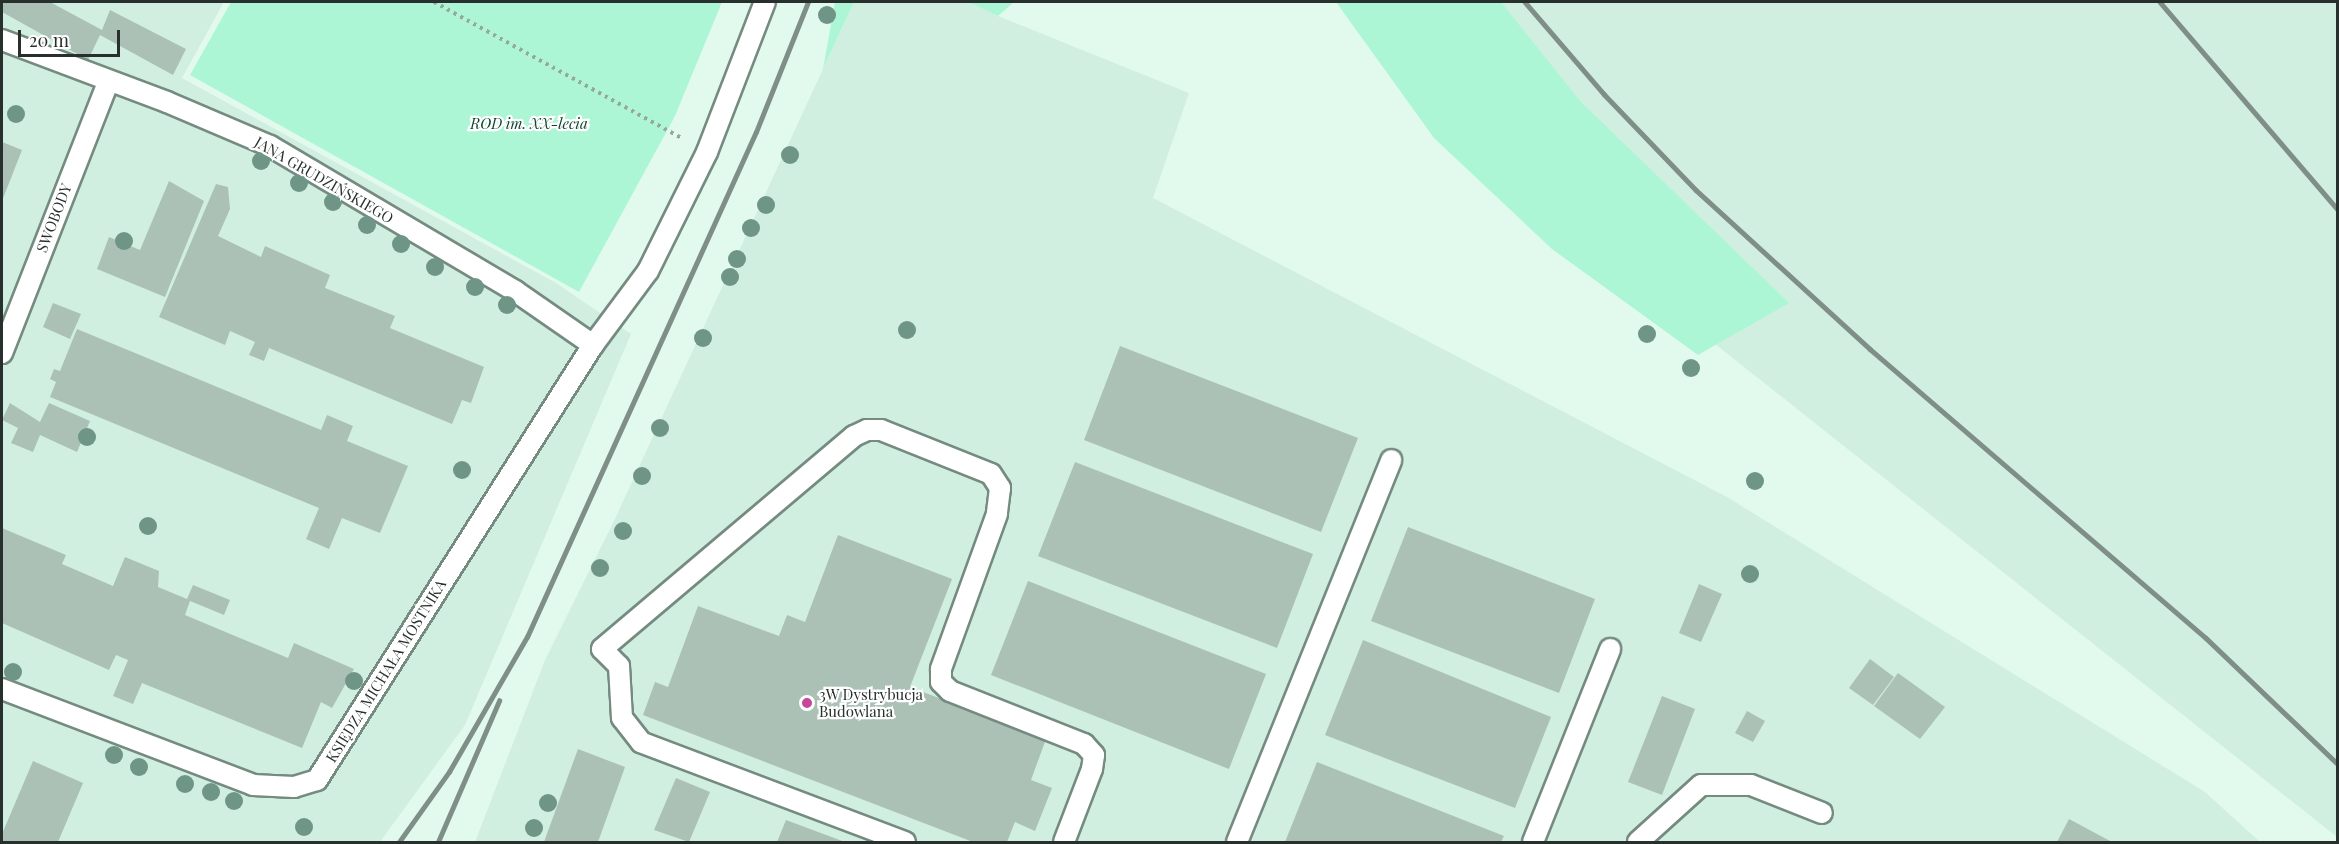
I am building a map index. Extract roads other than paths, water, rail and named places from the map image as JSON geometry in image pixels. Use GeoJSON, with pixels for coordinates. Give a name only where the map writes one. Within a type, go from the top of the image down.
{"type":"FeatureCollection","features":[{"type":"Feature","properties":{"kind":"lane","name":"KSIĘDZA MICHAŁA MOSTNIKA"},"geometry":{"type":"LineString","coordinates":[[3,694],[253,785],[294,788],[317,780],[593,345],[648,271],[707,152],[765,2]]}},
{"type":"Feature","properties":{"kind":"lane","name":"JANA GRUDZIŃSKIEGO"},"geometry":{"type":"LineString","coordinates":[[2,40],[108,83],[167,102],[270,146],[515,291],[593,345]]}},
{"type":"Feature","properties":{"kind":"lane","name":"SWOBODY"},"geometry":{"type":"LineString","coordinates":[[2,352],[108,83]]}},
{"type":"Feature","properties":{"kind":"lane"},"geometry":{"type":"LineString","coordinates":[[905,843],[641,742],[622,718],[619,666],[602,648],[854,436],[867,430],[881,430],[991,474],[1000,488],[997,514],[941,669],[941,682],[950,692],[1084,744],[1094,755],[1092,770],[1064,843]]}},
{"type":"Feature","properties":{"kind":"lane"},"geometry":{"type":"LineString","coordinates":[[1237,843],[1391,460]]}},
{"type":"Feature","properties":{"kind":"lane"},"geometry":{"type":"LineString","coordinates":[[1533,843],[1610,649]]}},
{"type":"Feature","properties":{"kind":"lane"},"geometry":{"type":"LineString","coordinates":[[1638,843],[1701,785],[1751,785],[1822,813]]}},
{"type":"Feature","properties":{"kind":"railway"},"geometry":{"type":"LineString","coordinates":[[399,842],[449,772],[527,637],[756,132],[808,2]]}},
{"type":"Feature","properties":{"kind":"railway"},"geometry":{"type":"LineString","coordinates":[[1525,2],[1604,94],[1696,190],[1870,349],[2206,638],[2338,764]]}},
{"type":"Feature","properties":{"kind":"railway"},"geometry":{"type":"LineString","coordinates":[[2160,2],[2338,210]]}},
{"type":"Feature","properties":{"kind":"railway"},"geometry":{"type":"LineString","coordinates":[[438,842],[499,701]]}},
{"type":"Feature","properties":{"kind":"place","name":"3W Dystrybucja Budowlana"},"geometry":{"type":"Point","coordinates":[807,703]}},
{"type":"Feature","properties":{"kind":"park label","name":"ROD im. XX-lecia"},"geometry":{"type":"Point","coordinates":[529,124]}}]}
